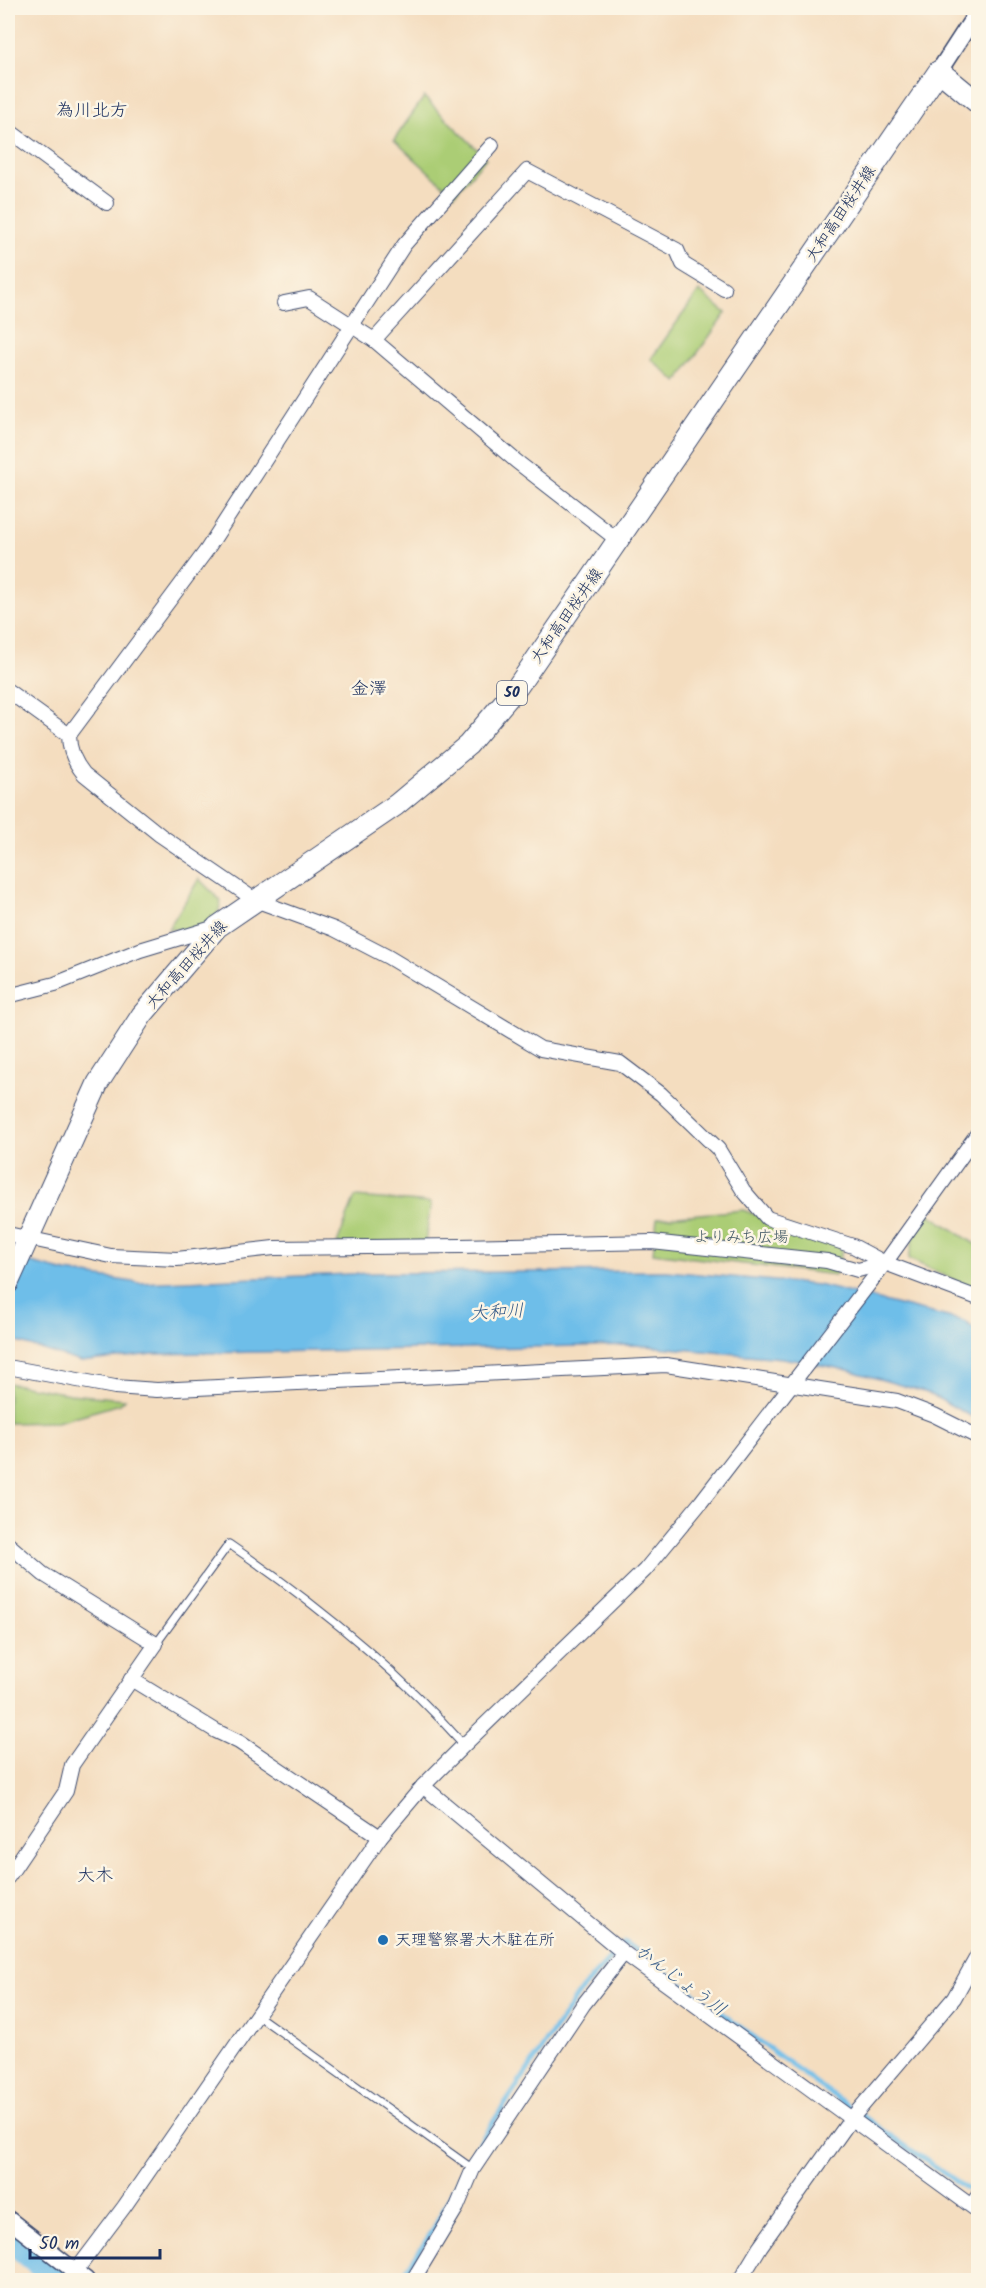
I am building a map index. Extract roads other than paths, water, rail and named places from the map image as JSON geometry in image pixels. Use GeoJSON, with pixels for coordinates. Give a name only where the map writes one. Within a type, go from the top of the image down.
{"type":"FeatureCollection","features":[{"type":"Feature","properties":{"kind":"main road"},"geometry":{"type":"LineString","coordinates":[[939,71],[978,103]]}},
{"type":"Feature","properties":{"kind":"main road","name":"大和高田桜井線"},"geometry":{"type":"LineString","coordinates":[[8,1284],[20,1239],[98,1083],[142,1015],[217,927],[396,805],[468,745],[518,686],[939,71]]}},
{"type":"Feature","properties":{"kind":"street"},"geometry":{"type":"LineString","coordinates":[[939,71],[978,11]]}},
{"type":"Feature","properties":{"kind":"street"},"geometry":{"type":"LineString","coordinates":[[8,130],[107,202]]}},
{"type":"Feature","properties":{"kind":"street"},"geometry":{"type":"LineString","coordinates":[[492,145],[404,245],[206,551],[69,735],[69,748],[84,774],[160,835],[255,900],[334,929],[388,957],[541,1049],[620,1064],[661,1094],[718,1149],[743,1190],[767,1218],[854,1246],[885,1263],[978,1298]]}},
{"type":"Feature","properties":{"kind":"street"},"geometry":{"type":"LineString","coordinates":[[374,340],[527,171],[677,250],[683,264],[724,289]]}},
{"type":"Feature","properties":{"kind":"street"},"geometry":{"type":"LineString","coordinates":[[284,303],[309,298],[374,340],[516,462],[619,541]]}},
{"type":"Feature","properties":{"kind":"street"},"geometry":{"type":"LineString","coordinates":[[8,691],[69,735]]}},
{"type":"Feature","properties":{"kind":"street"},"geometry":{"type":"LineString","coordinates":[[8,996],[54,984],[140,950],[217,927]]}},
{"type":"Feature","properties":{"kind":"street"},"geometry":{"type":"LineString","coordinates":[[8,2219],[77,2278],[380,1837],[423,1786],[645,1570],[701,1502],[885,1263],[978,1133]]}},
{"type":"Feature","properties":{"kind":"street"},"geometry":{"type":"LineString","coordinates":[[20,1239],[111,1256],[177,1259],[274,1248],[652,1242],[827,1261],[858,1270],[885,1263]]}},
{"type":"Feature","properties":{"kind":"street"},"geometry":{"type":"LineString","coordinates":[[8,1367],[115,1387],[157,1390],[666,1365],[792,1381],[897,1401],[934,1415],[978,1437]]}},
{"type":"Feature","properties":{"kind":"street"},"geometry":{"type":"LineString","coordinates":[[8,1544],[43,1574],[156,1644],[72,1765],[66,1791],[8,1877]]}},
{"type":"Feature","properties":{"kind":"street"},"geometry":{"type":"LineString","coordinates":[[131,1678],[216,1731],[239,1742],[380,1837]]}},
{"type":"Feature","properties":{"kind":"street"},"geometry":{"type":"LineString","coordinates":[[423,1786],[624,1953],[973,2208]]}},
{"type":"Feature","properties":{"kind":"street"},"geometry":{"type":"LineString","coordinates":[[413,2280],[457,2207],[473,2169],[583,2004],[624,1953]]}},
{"type":"Feature","properties":{"kind":"street"},"geometry":{"type":"LineString","coordinates":[[740,2280],[760,2247],[851,2119],[954,1998],[978,1955]]}},
{"type":"Feature","properties":{"kind":"lane"},"geometry":{"type":"LineString","coordinates":[[156,1644],[229,1544],[355,1638],[393,1672],[464,1745]]}},
{"type":"Feature","properties":{"kind":"lane"},"geometry":{"type":"LineString","coordinates":[[257,2014],[473,2169]]}},
{"type":"Feature","properties":{"kind":"lane"},"geometry":{"type":"LineString","coordinates":[[973,2208],[978,2190]]}},
{"type":"Feature","properties":{"kind":"water","name":"大和川"},"geometry":{"type":"Polygon","coordinates":[[[8,1257],[66,1272],[140,1283],[374,1273],[666,1271],[818,1285],[964,1321],[978,1332],[978,1420],[928,1393],[848,1370],[782,1358],[635,1345],[153,1354],[81,1362],[8,1339],[8,1257]]]}},
{"type":"Feature","properties":{"kind":"waterway","name":"かんじょう川"},"geometry":{"type":"LineString","coordinates":[[400,2280],[432,2232],[470,2157],[581,1990],[625,1942],[820,2086],[978,2197]]}},
{"type":"Feature","properties":{"kind":"waterway","name":"かんじょう川"},"geometry":{"type":"LineString","coordinates":[[8,2234],[51,2270]]}},
{"type":"Feature","properties":{"kind":"waterway","name":"かんじょう川"},"geometry":{"type":"LineString","coordinates":[[51,2270],[61,2280]]}},
{"type":"Feature","properties":{"kind":"place","name":"天理警察署大木駐在所"},"geometry":{"type":"Point","coordinates":[383,1940]}},
{"type":"Feature","properties":{"kind":"district","name":"為川北方"},"geometry":{"type":"Point","coordinates":[92,111]}},
{"type":"Feature","properties":{"kind":"district","name":"金澤"},"geometry":{"type":"Point","coordinates":[369,689]}},
{"type":"Feature","properties":{"kind":"district","name":"大木"},"geometry":{"type":"Point","coordinates":[95,1876]}},
{"type":"Feature","properties":{"kind":"park label","name":"よりみち広場"},"geometry":{"type":"Point","coordinates":[741,1237]}}]}
